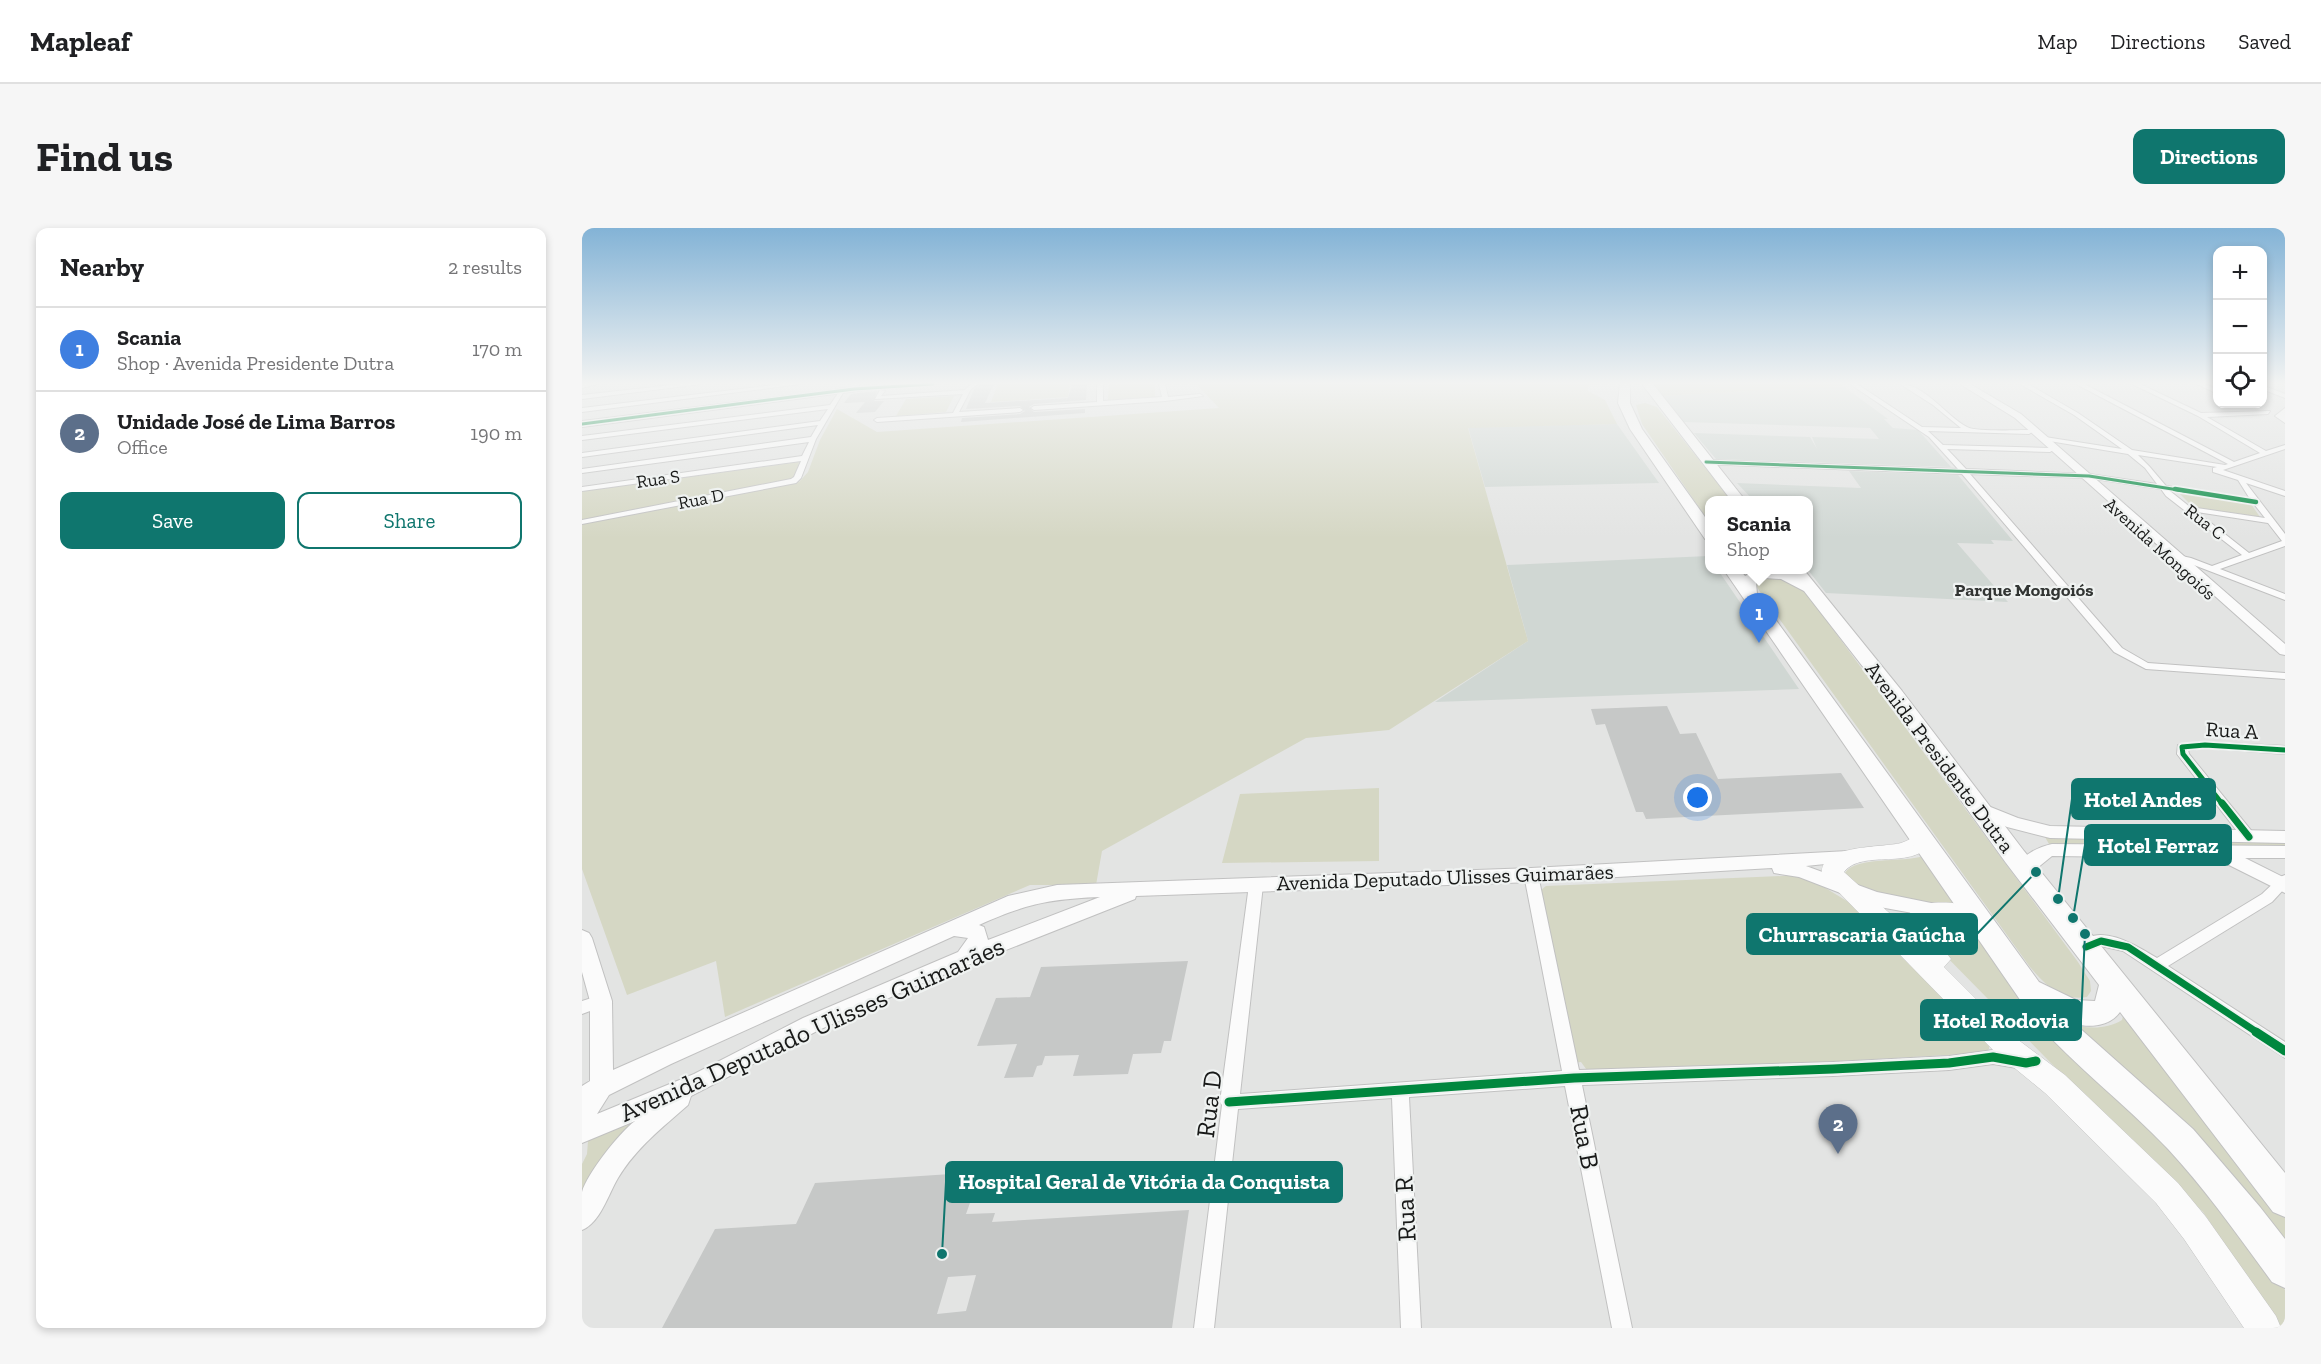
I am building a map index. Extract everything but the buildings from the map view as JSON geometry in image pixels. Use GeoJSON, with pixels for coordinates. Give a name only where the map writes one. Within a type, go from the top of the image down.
{"type":"FeatureCollection","features":[{"type":"Feature","properties":{"kind":"highway"},"geometry":{"type":"LineString","coordinates":[[1640,435],[1705,529]]}},
{"type":"Feature","properties":{"kind":"highway"},"geometry":{"type":"LineString","coordinates":[[1686,435],[1734,496]]}},
{"type":"Feature","properties":{"kind":"highway"},"geometry":{"type":"LineString","coordinates":[[1735,574],[2022,981],[2062,1032],[2121,1083],[2188,1148],[2220,1183],[2285,1269]]}},
{"type":"Feature","properties":{"kind":"highway"},"geometry":{"type":"LineString","coordinates":[[1749,593],[1748,582],[1753,576],[1762,574]]}},
{"type":"Feature","properties":{"kind":"highway"},"geometry":{"type":"LineString","coordinates":[[1774,574],[1789,576],[1812,590]]}},
{"type":"Feature","properties":{"kind":"highway","name":"Avenida Presidente Dutra"},"geometry":{"type":"LineString","coordinates":[[1799,574],[1895,695],[1976,807],[2285,1200]]}},
{"type":"Feature","properties":{"kind":"highway"},"geometry":{"type":"LineString","coordinates":[[2022,981],[2057,1006],[2074,1013],[2089,1014],[2102,1011],[2109,1005],[2114,997],[2114,984]]}},
{"type":"Feature","properties":{"kind":"main road","name":"Avenida Deputado Ulisses Guimarães"},"geometry":{"type":"LineString","coordinates":[[1848,857],[1912,849],[1922,840]]}},
{"type":"Feature","properties":{"kind":"main road"},"geometry":{"type":"LineString","coordinates":[[1848,857],[1832,868],[1836,880],[1887,924],[2004,1047],[2031,1062],[2183,1211],[2264,1328]]}},
{"type":"Feature","properties":{"kind":"main road"},"geometry":{"type":"LineString","coordinates":[[1986,929],[1962,915],[1929,909],[1919,914],[1918,919],[1918,934],[1923,942],[2004,1047]]}},
{"type":"Feature","properties":{"kind":"street"},"geometry":{"type":"LineString","coordinates":[[582,438],[603,435]]}},
{"type":"Feature","properties":{"kind":"street"},"geometry":{"type":"LineString","coordinates":[[582,454],[727,435]]}},
{"type":"Feature","properties":{"kind":"street","name":"Rua D"},"geometry":{"type":"LineString","coordinates":[[582,522],[788,483],[797,478],[815,435]]}},
{"type":"Feature","properties":{"kind":"street"},"geometry":{"type":"LineString","coordinates":[[1930,435],[1965,472],[2118,650],[2134,661],[2162,668],[2285,676]]}},
{"type":"Feature","properties":{"kind":"street","name":"Avenida Mongoiós"},"geometry":{"type":"LineString","coordinates":[[2033,435],[2084,476]]}},
{"type":"Feature","properties":{"kind":"street","name":"Avenida Mongoiós"},"geometry":{"type":"LineString","coordinates":[[2040,435],[2285,660]]}},
{"type":"Feature","properties":{"kind":"street","name":"Rua C"},"geometry":{"type":"LineString","coordinates":[[2108,435],[2147,467],[2163,487],[2187,509],[2248,556]]}},
{"type":"Feature","properties":{"kind":"street"},"geometry":{"type":"LineString","coordinates":[[2178,435],[2232,463]]}},
{"type":"Feature","properties":{"kind":"street"},"geometry":{"type":"LineString","coordinates":[[2234,435],[2264,453]]}},
{"type":"Feature","properties":{"kind":"street"},"geometry":{"type":"LineString","coordinates":[[582,471],[813,439]]}},
{"type":"Feature","properties":{"kind":"street"},"geometry":{"type":"LineString","coordinates":[[2045,439],[2220,467],[2285,447]]}},
{"type":"Feature","properties":{"kind":"street"},"geometry":{"type":"LineString","coordinates":[[1942,447],[2050,450]]}},
{"type":"Feature","properties":{"kind":"street","name":"Rua S"},"geometry":{"type":"LineString","coordinates":[[582,489],[805,458]]}},
{"type":"Feature","properties":{"kind":"street"},"geometry":{"type":"LineString","coordinates":[[1706,462],[2084,476],[2256,502]]}},
{"type":"Feature","properties":{"kind":"street"},"geometry":{"type":"LineString","coordinates":[[2220,467],[2218,472],[2283,493]]}},
{"type":"Feature","properties":{"kind":"street"},"geometry":{"type":"LineString","coordinates":[[2212,569],[2285,542],[2241,481]]}},
{"type":"Feature","properties":{"kind":"street"},"geometry":{"type":"LineString","coordinates":[[2187,509],[2269,520]]}},
{"type":"Feature","properties":{"kind":"street"},"geometry":{"type":"LineString","coordinates":[[2173,556],[2285,597]]}},
{"type":"Feature","properties":{"kind":"street","name":"Avenida Mongoiós"},"geometry":{"type":"LineString","coordinates":[[2173,556],[2285,651]]}},
{"type":"Feature","properties":{"kind":"street","name":"Rua A"},"geometry":{"type":"LineString","coordinates":[[2249,837],[2183,754],[2182,747],[2205,745],[2285,750]]}},
{"type":"Feature","properties":{"kind":"street"},"geometry":{"type":"LineString","coordinates":[[1976,807],[2013,823],[2043,831],[2091,835],[2285,837]]}},
{"type":"Feature","properties":{"kind":"street"},"geometry":{"type":"LineString","coordinates":[[2043,831],[2036,836],[2036,840],[2052,850]]}},
{"type":"Feature","properties":{"kind":"street"},"geometry":{"type":"LineString","coordinates":[[2024,868],[2044,852],[2052,850],[2285,852]]}},
{"type":"Feature","properties":{"kind":"street"},"geometry":{"type":"LineString","coordinates":[[2158,965],[2267,898],[2284,884],[2218,852]]}},
{"type":"Feature","properties":{"kind":"street","name":"Avenida Deputado Ulisses Guimarães"},"geometry":{"type":"LineString","coordinates":[[592,1091],[1015,901],[1033,896],[1095,889],[1144,890],[1531,875],[1848,857]]}},
{"type":"Feature","properties":{"kind":"street","name":"Avenida Deputado Ulisses Guimarães"},"geometry":{"type":"LineString","coordinates":[[1745,863],[1802,871],[1848,891],[1896,904],[1929,909]]}},
{"type":"Feature","properties":{"kind":"street","name":"Rua B"},"geometry":{"type":"LineString","coordinates":[[1531,875],[1574,1078],[1622,1328]]}},
{"type":"Feature","properties":{"kind":"street","name":"Rua D"},"geometry":{"type":"LineString","coordinates":[[1204,1328],[1256,885]]}},
{"type":"Feature","properties":{"kind":"street","name":"Avenida Deputado Ulisses Guimarães"},"geometry":{"type":"LineString","coordinates":[[582,1132],[702,1081],[856,1003],[965,956],[1102,902],[1144,890]]}},
{"type":"Feature","properties":{"kind":"street"},"geometry":{"type":"LineString","coordinates":[[952,929],[977,932],[978,941],[965,956]]}},
{"type":"Feature","properties":{"kind":"street"},"geometry":{"type":"LineString","coordinates":[[582,938],[592,1004],[592,1091],[582,1117]]}},
{"type":"Feature","properties":{"kind":"street"},"geometry":{"type":"LineString","coordinates":[[2086,948],[2097,941],[2109,940],[2158,965],[2285,1052]]}},
{"type":"Feature","properties":{"kind":"street"},"geometry":{"type":"LineString","coordinates":[[1229,1102],[1574,1078],[1949,1063],[2004,1047]]}},
{"type":"Feature","properties":{"kind":"street"},"geometry":{"type":"LineString","coordinates":[[582,1217],[610,1168],[632,1138],[702,1081]]}},
{"type":"Feature","properties":{"kind":"street","name":"Rua R"},"geometry":{"type":"LineString","coordinates":[[1400,1090],[1411,1328]]}},
{"type":"Feature","properties":{"kind":"shaded area"},"geometry":{"type":"Polygon","coordinates":[[[1470,435],[1625,435],[1659,483],[1485,487],[1470,435]]]}},
{"type":"Feature","properties":{"kind":"shaded area"},"geometry":{"type":"Polygon","coordinates":[[[1696,435],[1810,437],[1817,449],[1812,437],[1879,439],[1876,435],[1923,435],[1951,467],[1716,459],[1696,435]]]}},
{"type":"Feature","properties":{"kind":"shaded area"},"geometry":{"type":"Polygon","coordinates":[[[1849,471],[1958,475],[2013,541],[1991,540],[1994,544],[1957,543],[2008,602],[1826,593],[1811,574],[1813,574],[1813,496],[1749,496],[1737,483],[1861,488],[1849,471]]]}},
{"type":"Feature","properties":{"kind":"shaded area"},"geometry":{"type":"Polygon","coordinates":[[[1705,556],[1705,574],[1721,574],[1799,689],[1435,702],[1528,641],[1507,565],[1705,556]]]}},
{"type":"Feature","properties":{"kind":"green space"},"geometry":{"type":"Polygon","coordinates":[[[823,435],[1470,435],[1528,641],[1389,730],[1306,738],[1102,851],[1096,885],[1030,885],[725,1017],[716,961],[627,995],[582,869],[582,524],[799,482],[808,472],[823,435]]]}},
{"type":"Feature","properties":{"kind":"green space"},"geometry":{"type":"Polygon","coordinates":[[[1650,435],[1680,435],[1728,496],[1705,496],[1705,516],[1650,435]]]}},
{"type":"Feature","properties":{"kind":"green space"},"geometry":{"type":"Polygon","coordinates":[[[799,462],[796,478],[582,522],[582,491],[799,462]]]}},
{"type":"Feature","properties":{"kind":"green space"},"geometry":{"type":"Polygon","coordinates":[[[2178,492],[2251,504],[2260,517],[2194,508],[2178,492]]]}},
{"type":"Feature","properties":{"kind":"green space"},"geometry":{"type":"Polygon","coordinates":[[[1777,578],[1804,590],[2078,962],[2090,981],[2091,991],[2087,997],[2069,997],[2055,991],[2030,967],[1756,585],[1760,580],[1777,578]]]}},
{"type":"Feature","properties":{"kind":"green space"},"geometry":{"type":"Polygon","coordinates":[[[1379,788],[1379,861],[1222,863],[1240,794],[1379,788]]]}},
{"type":"Feature","properties":{"kind":"green space"},"geometry":{"type":"Polygon","coordinates":[[[2045,837],[2285,841],[2285,849],[2049,844],[2045,837]]]}},
{"type":"Feature","properties":{"kind":"green space"},"geometry":{"type":"Polygon","coordinates":[[[1923,856],[1959,908],[1865,894],[1845,873],[1859,864],[1923,856]]]}},
{"type":"Feature","properties":{"kind":"green space"},"geometry":{"type":"Polygon","coordinates":[[[1799,876],[1814,881],[1855,906],[1989,1044],[1989,1049],[1983,1053],[1605,1074],[1589,1073],[1581,1062],[1575,1063],[1541,890],[1546,886],[1799,876]]]}},
{"type":"Feature","properties":{"kind":"green space"},"geometry":{"type":"Polygon","coordinates":[[[1945,919],[1973,930],[2160,1133],[2246,1236],[2285,1290],[2285,1328],[2282,1328],[2203,1212],[2100,1113],[1933,943],[1928,933],[1934,921],[1945,919]]]}},
{"type":"Feature","properties":{"kind":"green space"},"geometry":{"type":"Polygon","coordinates":[[[2125,1008],[2285,1215],[2285,1249],[2065,1023],[2087,1027],[2108,1026],[2122,1020],[2125,1008]]]}},
{"type":"Feature","properties":{"kind":"green space"},"geometry":{"type":"Polygon","coordinates":[[[642,1114],[582,1208],[582,1164],[587,1154],[588,1141],[642,1114]]]}},
{"type":"Feature","properties":{"kind":"cycle path"},"geometry":{"type":"LineString","coordinates":[[1706,462],[2089,476],[2256,502]]}},
{"type":"Feature","properties":{"kind":"cycle path"},"geometry":{"type":"LineString","coordinates":[[2249,837],[2183,754],[2182,747],[2205,745],[2285,750]]}},
{"type":"Feature","properties":{"kind":"cycle path"},"geometry":{"type":"LineString","coordinates":[[2086,947],[2101,941],[2111,941],[2128,947],[2285,1051]]}},
{"type":"Feature","properties":{"kind":"cycle path"},"geometry":{"type":"LineString","coordinates":[[1229,1102],[1574,1078],[1833,1069],[1949,1063],[1993,1057],[2026,1063],[2036,1061]]}},
{"type":"Feature","properties":{"kind":"place","name":"Scania"},"geometry":{"type":"Point","coordinates":[1759,643]}},
{"type":"Feature","properties":{"kind":"place","name":"Churrascaria Gaúcha"},"geometry":{"type":"Point","coordinates":[2036,872]}},
{"type":"Feature","properties":{"kind":"place","name":"Hotel Andes"},"geometry":{"type":"Point","coordinates":[2058,899]}},
{"type":"Feature","properties":{"kind":"place","name":"Hotel Ferraz"},"geometry":{"type":"Point","coordinates":[2073,918]}},
{"type":"Feature","properties":{"kind":"place","name":"Hotel Rodovia"},"geometry":{"type":"Point","coordinates":[2085,934]}},
{"type":"Feature","properties":{"kind":"place","name":"Unidade José de Lima Barros"},"geometry":{"type":"Point","coordinates":[1838,1154]}},
{"type":"Feature","properties":{"kind":"place","name":"Hospital Geral de Vitória da Conquista"},"geometry":{"type":"Point","coordinates":[942,1254]}},
{"type":"Feature","properties":{"kind":"district","name":"Parque Mongoiós"},"geometry":{"type":"Point","coordinates":[2024,590]}}]}
